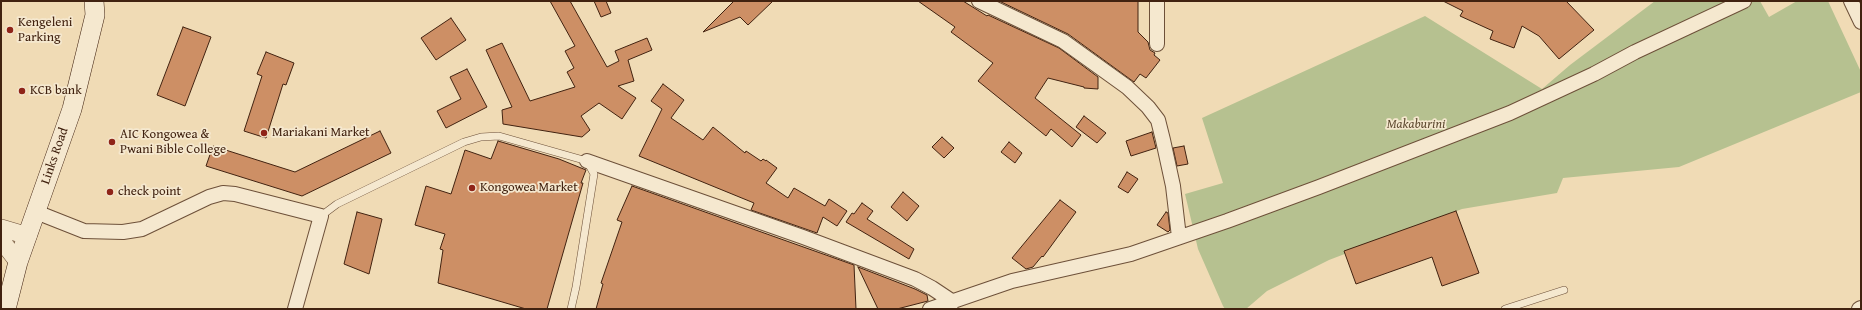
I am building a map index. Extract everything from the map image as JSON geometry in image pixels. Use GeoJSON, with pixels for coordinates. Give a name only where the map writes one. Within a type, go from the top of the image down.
{"type":"FeatureCollection","features":[{"type":"Feature","properties":{"kind":"main road","name":"Links Road"},"geometry":{"type":"LineString","coordinates":[[6,309],[18,262],[72,109],[95,15],[94,1]]}},
{"type":"Feature","properties":{"kind":"street"},"geometry":{"type":"LineString","coordinates":[[979,1],[1063,41],[1127,87],[1148,108],[1158,120],[1163,140],[1172,186],[1179,237]]}},
{"type":"Feature","properties":{"kind":"street"},"geometry":{"type":"LineString","coordinates":[[1157,1],[1157,44]]}},
{"type":"Feature","properties":{"kind":"street"},"geometry":{"type":"LineString","coordinates":[[930,309],[1012,281],[1131,254],[1319,187],[1510,113],[1744,1]]}},
{"type":"Feature","properties":{"kind":"street"},"geometry":{"type":"LineString","coordinates":[[1851,1],[1861,22]]}},
{"type":"Feature","properties":{"kind":"street"},"geometry":{"type":"LineString","coordinates":[[587,162],[803,237],[915,280],[932,288],[953,302]]}},
{"type":"Feature","properties":{"kind":"street"},"geometry":{"type":"LineString","coordinates":[[36,212],[84,231],[123,232],[142,229],[209,197],[223,193],[235,194],[321,216],[295,309]]}},
{"type":"Feature","properties":{"kind":"street"},"geometry":{"type":"LineString","coordinates":[[1,228],[28,236]]}},
{"type":"Feature","properties":{"kind":"street"},"geometry":{"type":"LineString","coordinates":[[1,240],[18,262]]}},
{"type":"Feature","properties":{"kind":"lane"},"geometry":{"type":"LineString","coordinates":[[321,216],[337,204],[464,142],[481,137],[499,136],[587,162],[594,174],[576,288],[571,309]]}},
{"type":"Feature","properties":{"kind":"lane"},"geometry":{"type":"LineString","coordinates":[[1504,309],[1525,306],[1564,290]]}},
{"type":"Feature","properties":{"kind":"green space","name":"Makaburini"},"geometry":{"type":"Polygon","coordinates":[[[1655,1],[1760,1],[1769,17],[1797,1],[1828,1],[1861,72],[1861,92],[1679,167],[1563,178],[1557,193],[1462,209],[1329,260],[1267,291],[1246,309],[1225,309],[1198,249],[1185,194],[1223,183],[1202,118],[1425,16],[1542,89],[1570,65],[1655,1]]]}},
{"type":"Feature","properties":{"kind":"building"},"geometry":{"type":"Polygon","coordinates":[[[550,1],[570,1],[607,67],[619,61],[615,51],[647,38],[652,50],[628,60],[634,81],[618,86],[636,98],[622,119],[599,103],[581,116],[590,130],[582,137],[503,124],[502,110],[512,107],[486,50],[502,43],[530,101],[575,87],[567,72],[574,68],[565,51],[575,46],[550,1]]]}},
{"type":"Feature","properties":{"kind":"building"},"geometry":{"type":"Polygon","coordinates":[[[594,1],[606,1],[611,13],[601,17],[594,1]]]}},
{"type":"Feature","properties":{"kind":"building"},"geometry":{"type":"Polygon","coordinates":[[[734,1],[773,1],[748,25],[740,17],[703,32],[734,1]]]}},
{"type":"Feature","properties":{"kind":"building"},"geometry":{"type":"Polygon","coordinates":[[[918,1],[963,1],[987,16],[988,15],[1059,48],[1098,77],[1098,89],[1084,88],[1048,78],[1035,98],[1081,135],[1072,147],[1051,129],[1046,136],[978,81],[993,63],[951,32],[955,27],[918,1]]]}},
{"type":"Feature","properties":{"kind":"building"},"geometry":{"type":"Polygon","coordinates":[[[999,1],[1138,1],[1138,32],[1148,42],[1150,50],[1155,53],[1154,55],[1160,60],[1146,78],[1140,74],[1134,82],[1068,34],[999,1]]]}},
{"type":"Feature","properties":{"kind":"building"},"geometry":{"type":"Polygon","coordinates":[[[1443,1],[1566,1],[1594,30],[1559,59],[1539,36],[1522,26],[1514,48],[1490,39],[1493,31],[1460,16],[1463,11],[1443,1]]]}},
{"type":"Feature","properties":{"kind":"building"},"geometry":{"type":"Polygon","coordinates":[[[451,18],[466,40],[436,60],[421,38],[451,18]]]}},
{"type":"Feature","properties":{"kind":"building"},"geometry":{"type":"Polygon","coordinates":[[[183,27],[211,37],[185,106],[157,95],[183,27]]]}},
{"type":"Feature","properties":{"kind":"building"},"geometry":{"type":"Polygon","coordinates":[[[266,52],[294,63],[286,85],[283,84],[266,138],[244,131],[262,76],[257,74],[266,52]]]}},
{"type":"Feature","properties":{"kind":"building"},"geometry":{"type":"Polygon","coordinates":[[[467,69],[487,107],[446,128],[437,111],[461,99],[450,77],[467,69]]]}},
{"type":"Feature","properties":{"kind":"building"},"geometry":{"type":"Polygon","coordinates":[[[663,84],[684,100],[671,118],[703,140],[713,127],[745,153],[746,151],[761,161],[763,159],[766,160],[777,168],[766,183],[788,198],[794,188],[825,206],[829,199],[847,211],[837,226],[823,217],[817,233],[751,210],[754,203],[639,156],[662,109],[651,101],[663,84]]]}},
{"type":"Feature","properties":{"kind":"building"},"geometry":{"type":"Polygon","coordinates":[[[1084,116],[1106,133],[1097,143],[1076,127],[1084,116]]]}},
{"type":"Feature","properties":{"kind":"building"},"geometry":{"type":"Polygon","coordinates":[[[380,131],[391,153],[302,196],[206,166],[213,146],[295,172],[380,131]]]}},
{"type":"Feature","properties":{"kind":"building"},"geometry":{"type":"Polygon","coordinates":[[[1152,132],[1156,148],[1131,156],[1126,141],[1152,132]]]}},
{"type":"Feature","properties":{"kind":"building"},"geometry":{"type":"Polygon","coordinates":[[[942,137],[954,148],[944,158],[932,147],[942,137]]]}},
{"type":"Feature","properties":{"kind":"building"},"geometry":{"type":"Polygon","coordinates":[[[498,141],[559,159],[586,170],[581,183],[583,183],[547,309],[526,309],[438,283],[443,250],[440,249],[445,234],[415,225],[426,186],[451,194],[465,150],[491,159],[498,141]]]}},
{"type":"Feature","properties":{"kind":"building"},"geometry":{"type":"Polygon","coordinates":[[[1009,142],[1022,153],[1015,163],[1001,152],[1009,142]]]}},
{"type":"Feature","properties":{"kind":"building"},"geometry":{"type":"Polygon","coordinates":[[[1184,146],[1188,164],[1177,166],[1173,148],[1184,146]]]}},
{"type":"Feature","properties":{"kind":"building"},"geometry":{"type":"Polygon","coordinates":[[[1127,172],[1138,179],[1128,193],[1118,187],[1127,172]]]}},
{"type":"Feature","properties":{"kind":"building"},"geometry":{"type":"Polygon","coordinates":[[[632,186],[854,265],[856,309],[596,309],[603,284],[601,283],[622,222],[617,220],[632,186]]]}},
{"type":"Feature","properties":{"kind":"building"},"geometry":{"type":"Polygon","coordinates":[[[903,192],[919,206],[907,221],[891,207],[903,192]]]}},
{"type":"Feature","properties":{"kind":"building"},"geometry":{"type":"Polygon","coordinates":[[[1060,200],[1076,212],[1043,257],[1042,256],[1033,267],[1026,269],[1012,258],[1060,200]]]}},
{"type":"Feature","properties":{"kind":"building"},"geometry":{"type":"Polygon","coordinates":[[[862,203],[873,211],[867,219],[914,249],[909,259],[846,222],[852,213],[854,214],[862,203]]]}},
{"type":"Feature","properties":{"kind":"building"},"geometry":{"type":"Polygon","coordinates":[[[1456,211],[1479,273],[1442,286],[1432,257],[1356,284],[1344,251],[1456,211]]]}},
{"type":"Feature","properties":{"kind":"building"},"geometry":{"type":"Polygon","coordinates":[[[357,212],[382,219],[369,274],[344,264],[357,212]]]}},
{"type":"Feature","properties":{"kind":"building"},"geometry":{"type":"Polygon","coordinates":[[[1166,212],[1168,213],[1170,230],[1168,232],[1157,225],[1166,212]]]}},
{"type":"Feature","properties":{"kind":"building"},"geometry":{"type":"Polygon","coordinates":[[[858,267],[915,289],[927,295],[928,301],[897,309],[878,309],[858,267]]]}},
{"type":"Feature","properties":{"kind":"place","name":"Kengeleni Parking"},"geometry":{"type":"Point","coordinates":[10,30]}},
{"type":"Feature","properties":{"kind":"place","name":"KCB bank"},"geometry":{"type":"Point","coordinates":[22,91]}},
{"type":"Feature","properties":{"kind":"place","name":"Mariakani Market"},"geometry":{"type":"Point","coordinates":[264,133]}},
{"type":"Feature","properties":{"kind":"place","name":"AIC Kongowea & Pwani Bible College"},"geometry":{"type":"Point","coordinates":[112,142]}},
{"type":"Feature","properties":{"kind":"place","name":"Kongowea Market"},"geometry":{"type":"Point","coordinates":[472,188]}},
{"type":"Feature","properties":{"kind":"place","name":"check point"},"geometry":{"type":"Point","coordinates":[110,192]}}]}
